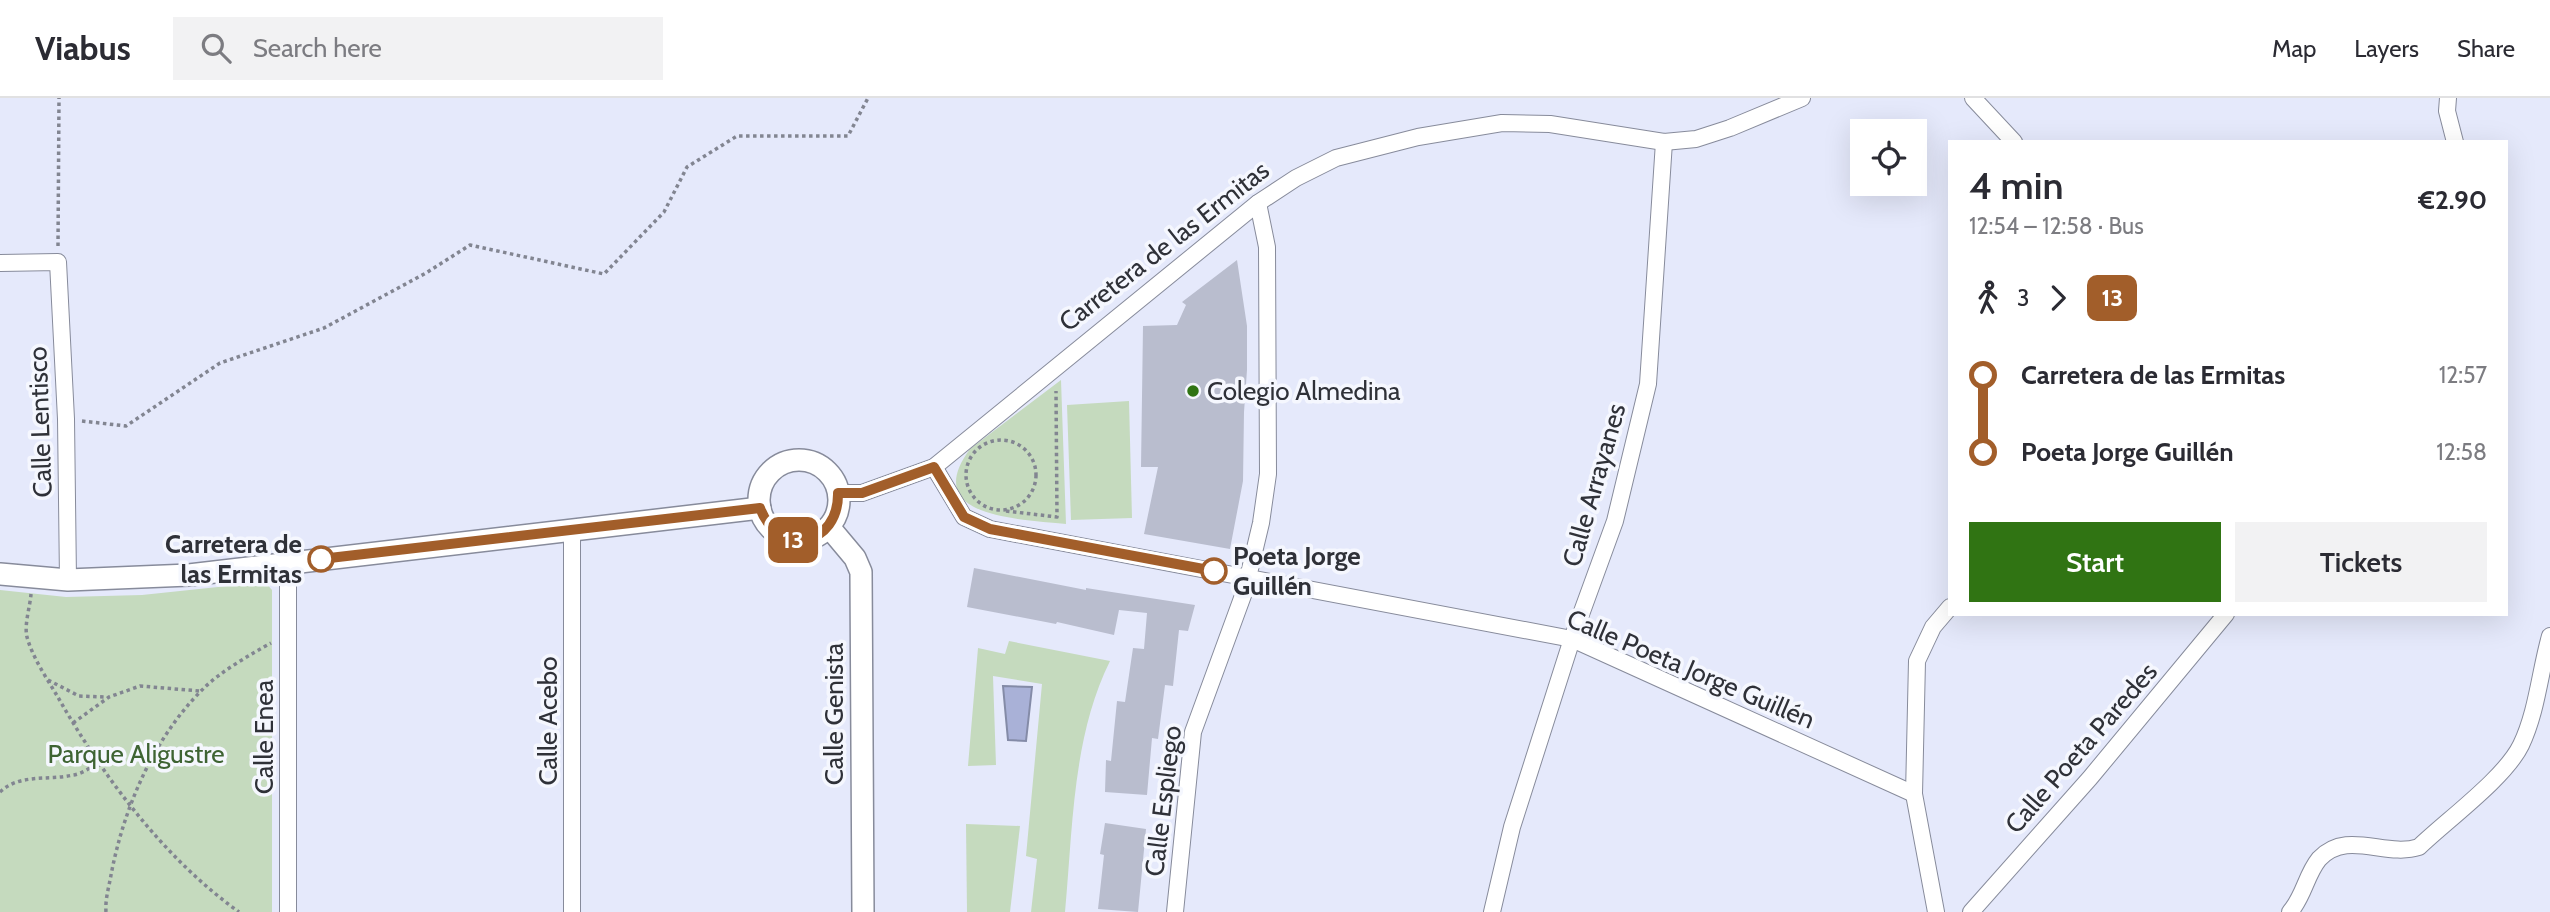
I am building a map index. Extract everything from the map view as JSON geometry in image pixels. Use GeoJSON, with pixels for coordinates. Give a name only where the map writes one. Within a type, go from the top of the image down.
{"type":"FeatureCollection","features":[{"type":"Feature","properties":{"kind":"street","name":"Carretera de las Ermitas"},"geometry":{"type":"LineString","coordinates":[[838,493],[862,493],[934,467],[1258,203],[1296,178],[1336,158],[1418,137],[1502,123],[1550,124],[1664,142],[1696,139],[1802,98]]}},
{"type":"Feature","properties":{"kind":"street"},"geometry":{"type":"LineString","coordinates":[[1973,98],[2012,140]]}},
{"type":"Feature","properties":{"kind":"street"},"geometry":{"type":"LineString","coordinates":[[2448,98],[2447,111],[2454,140]]}},
{"type":"Feature","properties":{"kind":"street","name":"Calle Arrayanes"},"geometry":{"type":"LineString","coordinates":[[1492,912],[1512,827],[1572,639],[1615,521],[1648,384],[1664,142]]}},
{"type":"Feature","properties":{"kind":"street","name":"Calle Espliego"},"geometry":{"type":"LineString","coordinates":[[1175,912],[1193,732],[1248,578],[1261,523],[1268,474],[1270,432],[1267,247],[1258,203]]}},
{"type":"Feature","properties":{"kind":"street"},"geometry":{"type":"LineString","coordinates":[[0,262],[58,262]]}},
{"type":"Feature","properties":{"kind":"street","name":"Calle Lentisco"},"geometry":{"type":"LineString","coordinates":[[58,262],[66,419],[68,580]]}},
{"type":"Feature","properties":{"kind":"street"},"geometry":{"type":"LineString","coordinates":[[792,461],[816,464],[826,472],[838,493],[835,517],[828,527],[807,540],[782,537],[764,520],[760,508],[763,483],[770,473],[792,461]]}},
{"type":"Feature","properties":{"kind":"street","name":"Calle Poeta Jorge Guillén"},"geometry":{"type":"LineString","coordinates":[[934,467],[964,517],[990,529],[1572,639],[1914,794]]}},
{"type":"Feature","properties":{"kind":"street"},"geometry":{"type":"LineString","coordinates":[[0,574],[68,580],[189,575],[760,508]]}},
{"type":"Feature","properties":{"kind":"street","name":"Calle Genista"},"geometry":{"type":"LineString","coordinates":[[828,527],[855,558],[861,572],[863,912]]}},
{"type":"Feature","properties":{"kind":"street","name":"Calle Acebo"},"geometry":{"type":"LineString","coordinates":[[572,529],[572,912]]}},
{"type":"Feature","properties":{"kind":"street","name":"Calle Enea"},"geometry":{"type":"LineString","coordinates":[[288,563],[288,912]]}},
{"type":"Feature","properties":{"kind":"street"},"geometry":{"type":"LineString","coordinates":[[1936,912],[1914,794],[1917,661],[1933,627],[1948,609]]}},
{"type":"Feature","properties":{"kind":"street","name":"Calle Poeta Paredes"},"geometry":{"type":"LineString","coordinates":[[1970,912],[2090,778],[2223,616]]}},
{"type":"Feature","properties":{"kind":"street"},"geometry":{"type":"LineString","coordinates":[[2290,912],[2306,888],[2310,872],[2320,858],[2334,847],[2348,844],[2408,850],[2419,847],[2503,771],[2521,746],[2529,724],[2550,636]]}},
{"type":"Feature","properties":{"kind":"path"},"geometry":{"type":"LineString","coordinates":[[58,98],[58,262]]}},
{"type":"Feature","properties":{"kind":"path"},"geometry":{"type":"LineString","coordinates":[[66,419],[126,426],[220,363],[324,328],[426,273],[470,245],[604,274],[664,212],[687,167],[737,136],[848,136],[868,98]]}},
{"type":"Feature","properties":{"kind":"path"},"geometry":{"type":"LineString","coordinates":[[999,510],[1014,508],[1024,502],[1036,483],[1034,461],[1028,452],[1009,440],[987,443],[977,449],[970,458],[966,482],[971,494],[989,509],[1057,517],[1056,388]]}},
{"type":"Feature","properties":{"kind":"path"},"geometry":{"type":"LineString","coordinates":[[33,578],[27,635],[48,680],[73,723],[98,763],[130,803],[208,890],[239,912]]}},
{"type":"Feature","properties":{"kind":"path"},"geometry":{"type":"LineString","coordinates":[[106,912],[115,855],[130,803],[172,724],[201,692],[259,649],[288,635]]}},
{"type":"Feature","properties":{"kind":"path"},"geometry":{"type":"LineString","coordinates":[[48,680],[79,696],[108,697]]}},
{"type":"Feature","properties":{"kind":"path"},"geometry":{"type":"LineString","coordinates":[[73,723],[108,697],[139,686],[201,692]]}},
{"type":"Feature","properties":{"kind":"path"},"geometry":{"type":"LineString","coordinates":[[0,792],[9,783],[75,775],[98,763]]}},
{"type":"Feature","properties":{"kind":"green space"},"geometry":{"type":"Polygon","coordinates":[[[1061,380],[1066,524],[1004,517],[983,511],[967,502],[957,490],[958,472],[970,449],[1061,380]]]}},
{"type":"Feature","properties":{"kind":"green space"},"geometry":{"type":"Polygon","coordinates":[[[1129,401],[1132,518],[1071,520],[1067,405],[1129,401]]]}},
{"type":"Feature","properties":{"kind":"green space","name":"Parque Aligustre"},"geometry":{"type":"Polygon","coordinates":[[[265,582],[272,590],[272,912],[0,912],[0,590],[66,597],[142,595],[265,582]]]}},
{"type":"Feature","properties":{"kind":"green space"},"geometry":{"type":"Polygon","coordinates":[[[1009,641],[1110,661],[1097,690],[1081,752],[1065,912],[1031,912],[1037,859],[1026,856],[1042,684],[993,676],[996,765],[968,766],[978,648],[1005,654],[1009,641]]]}},
{"type":"Feature","properties":{"kind":"green space"},"geometry":{"type":"Polygon","coordinates":[[[966,824],[1020,826],[1010,912],[967,912],[966,824]]]}},
{"type":"Feature","properties":{"kind":"water"},"geometry":{"type":"Polygon","coordinates":[[[1003,686],[1032,687],[1026,741],[1008,740],[1003,686]]]}},
{"type":"Feature","properties":{"kind":"building","name":"Colegio Almedina"},"geometry":{"type":"Polygon","coordinates":[[[1237,260],[1247,326],[1247,370],[1243,481],[1230,549],[1144,534],[1158,467],[1141,467],[1143,326],[1177,325],[1186,305],[1182,302],[1237,260]]]}},
{"type":"Feature","properties":{"kind":"building"},"geometry":{"type":"Polygon","coordinates":[[[974,568],[1086,590],[1195,605],[1188,631],[1179,630],[1173,686],[1165,685],[1158,739],[1152,738],[1147,795],[1105,792],[1106,760],[1111,761],[1117,701],[1125,702],[1133,648],[1144,649],[1147,613],[1119,610],[1114,635],[1057,622],[1056,624],[967,607],[974,568]]]}},
{"type":"Feature","properties":{"kind":"building"},"geometry":{"type":"Polygon","coordinates":[[[1105,823],[1146,829],[1138,912],[1098,909],[1104,855],[1100,854],[1105,823]]]}},
{"type":"Feature","properties":{"kind":"bus line","name":"13"},"geometry":{"type":"LineString","coordinates":[[321,559],[760,508],[764,520],[782,537],[807,540],[828,527],[835,517],[838,493],[862,493],[934,467],[964,517],[990,529],[1214,571]]}},
{"type":"Feature","properties":{"kind":"place","name":"Colegio Almedina"},"geometry":{"type":"Point","coordinates":[1193,391]}},
{"type":"Feature","properties":{"kind":"place","name":"Carretera de las Ermitas"},"geometry":{"type":"Point","coordinates":[321,559]}},
{"type":"Feature","properties":{"kind":"place","name":"Poeta Jorge Guillén"},"geometry":{"type":"Point","coordinates":[1214,571]}}]}
